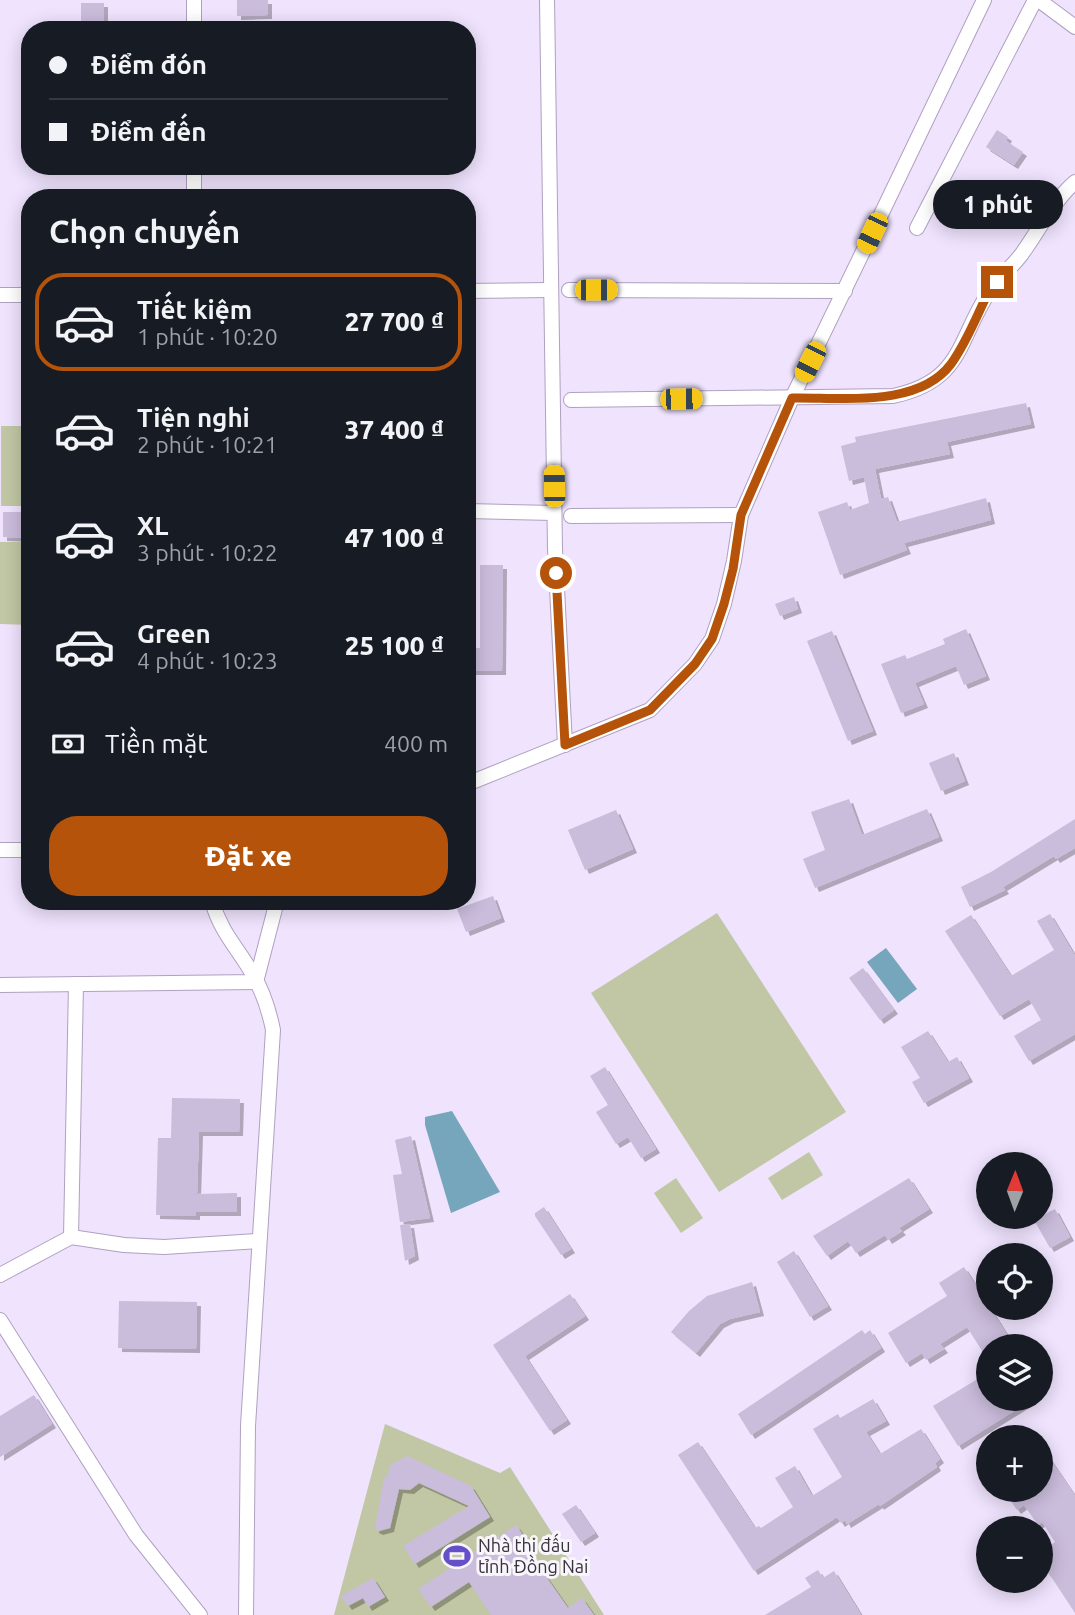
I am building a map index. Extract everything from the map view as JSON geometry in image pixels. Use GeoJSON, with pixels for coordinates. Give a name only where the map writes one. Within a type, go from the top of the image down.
{"type":"FeatureCollection","features":[{"type":"Feature","properties":{"kind":"street"},"geometry":{"type":"LineString","coordinates":[[194,0],[194,21]]}},
{"type":"Feature","properties":{"kind":"street"},"geometry":{"type":"LineString","coordinates":[[547,0],[554,513],[565,745]]}},
{"type":"Feature","properties":{"kind":"street"},"geometry":{"type":"LineString","coordinates":[[476,780],[650,710],[695,664],[712,639],[724,604],[741,515],[792,398],[984,0]]}},
{"type":"Feature","properties":{"kind":"street"},"geometry":{"type":"LineString","coordinates":[[917,228],[1034,2],[1040,1],[1075,27]]}},
{"type":"Feature","properties":{"kind":"street"},"geometry":{"type":"LineString","coordinates":[[571,400],[893,396],[927,386],[940,376],[961,349],[989,291],[1019,258],[1075,182]]}},
{"type":"Feature","properties":{"kind":"street"},"geometry":{"type":"LineString","coordinates":[[476,291],[550,290]]}},
{"type":"Feature","properties":{"kind":"street"},"geometry":{"type":"LineString","coordinates":[[569,290],[845,291]]}},
{"type":"Feature","properties":{"kind":"street"},"geometry":{"type":"LineString","coordinates":[[0,295],[21,295]]}},
{"type":"Feature","properties":{"kind":"street"},"geometry":{"type":"LineString","coordinates":[[476,511],[554,513]]}},
{"type":"Feature","properties":{"kind":"street"},"geometry":{"type":"LineString","coordinates":[[571,516],[741,515]]}},
{"type":"Feature","properties":{"kind":"street"},"geometry":{"type":"LineString","coordinates":[[0,850],[21,850]]}},
{"type":"Feature","properties":{"kind":"street"},"geometry":{"type":"LineString","coordinates":[[215,910],[221,927],[256,982],[269,1009],[273,1030],[248,1426],[246,1615]]}},
{"type":"Feature","properties":{"kind":"street"},"geometry":{"type":"LineString","coordinates":[[256,982],[275,910]]}},
{"type":"Feature","properties":{"kind":"street"},"geometry":{"type":"LineString","coordinates":[[0,985],[256,982]]}},
{"type":"Feature","properties":{"kind":"street"},"geometry":{"type":"LineString","coordinates":[[71,1237],[76,984]]}},
{"type":"Feature","properties":{"kind":"street"},"geometry":{"type":"LineString","coordinates":[[0,1275],[71,1237],[124,1245],[164,1247],[258,1241]]}},
{"type":"Feature","properties":{"kind":"street"},"geometry":{"type":"LineString","coordinates":[[0,1320],[136,1535],[200,1615]]}},
{"type":"Feature","properties":{"kind":"green space"},"geometry":{"type":"Polygon","coordinates":[[[1,426],[21,426],[21,506],[1,506],[1,426]]]}},
{"type":"Feature","properties":{"kind":"green space"},"geometry":{"type":"Polygon","coordinates":[[[0,542],[21,542],[21,625],[0,624],[0,542]]]}},
{"type":"Feature","properties":{"kind":"green space"},"geometry":{"type":"Polygon","coordinates":[[[717,913],[846,1112],[719,1192],[591,993],[717,913]]]}},
{"type":"Feature","properties":{"kind":"green space"},"geometry":{"type":"Polygon","coordinates":[[[809,1152],[823,1175],[782,1200],[768,1178],[809,1152]]]}},
{"type":"Feature","properties":{"kind":"green space"},"geometry":{"type":"Polygon","coordinates":[[[676,1178],[703,1218],[681,1233],[654,1193],[676,1178]]]}},
{"type":"Feature","properties":{"kind":"green space","name":"Nhà thi đấu tỉnh Đồng Nai"},"geometry":{"type":"Polygon","coordinates":[[[385,1424],[500,1473],[510,1467],[604,1615],[334,1615],[385,1424]]]}},
{"type":"Feature","properties":{"kind":"water"},"geometry":{"type":"Polygon","coordinates":[[[886,948],[917,989],[898,1003],[867,962],[886,948]]]}},
{"type":"Feature","properties":{"kind":"water"},"geometry":{"type":"Polygon","coordinates":[[[452,1111],[500,1192],[451,1213],[425,1117],[452,1111]]]}},
{"type":"Feature","properties":{"kind":"building"},"geometry":{"type":"Polygon","coordinates":[[[237,0],[268,0],[268,15],[237,16],[237,0]]]}},
{"type":"Feature","properties":{"kind":"building"},"geometry":{"type":"Polygon","coordinates":[[[81,3],[104,3],[104,21],[81,21],[81,3]]]}},
{"type":"Feature","properties":{"kind":"building"},"geometry":{"type":"Polygon","coordinates":[[[997,130],[1008,137],[1006,141],[1023,152],[1014,165],[986,147],[997,130]]]}},
{"type":"Feature","properties":{"kind":"building"},"geometry":{"type":"Polygon","coordinates":[[[1026,403],[1031,424],[947,442],[950,454],[875,469],[881,499],[888,497],[897,522],[986,498],[991,520],[904,543],[907,550],[840,575],[818,512],[847,502],[850,510],[869,503],[864,477],[849,481],[841,446],[856,442],[855,437],[1026,403]]]}},
{"type":"Feature","properties":{"kind":"building"},"geometry":{"type":"Polygon","coordinates":[[[3,512],[21,512],[21,538],[3,537],[3,512]]]}},
{"type":"Feature","properties":{"kind":"building"},"geometry":{"type":"Polygon","coordinates":[[[480,565],[503,565],[502,671],[476,671],[476,648],[480,648],[480,565]]]}},
{"type":"Feature","properties":{"kind":"building"},"geometry":{"type":"Polygon","coordinates":[[[794,597],[798,609],[780,616],[775,604],[794,597]]]}},
{"type":"Feature","properties":{"kind":"building"},"geometry":{"type":"Polygon","coordinates":[[[966,629],[986,676],[964,685],[956,666],[915,683],[924,704],[901,713],[881,664],[905,655],[907,659],[945,644],[943,639],[966,629]]]}},
{"type":"Feature","properties":{"kind":"building"},"geometry":{"type":"Polygon","coordinates":[[[832,631],[873,731],[848,741],[807,641],[832,631]]]}},
{"type":"Feature","properties":{"kind":"building"},"geometry":{"type":"Polygon","coordinates":[[[954,753],[965,781],[941,791],[929,763],[954,753]]]}},
{"type":"Feature","properties":{"kind":"building"},"geometry":{"type":"Polygon","coordinates":[[[849,799],[862,835],[927,809],[939,837],[815,888],[803,859],[825,850],[811,812],[849,799]]]}},
{"type":"Feature","properties":{"kind":"building"},"geometry":{"type":"Polygon","coordinates":[[[616,810],[633,849],[585,870],[568,830],[616,810]]]}},
{"type":"Feature","properties":{"kind":"building"},"geometry":{"type":"Polygon","coordinates":[[[1075,819],[1075,848],[1056,859],[1054,856],[1003,887],[1005,890],[970,907],[961,887],[991,872],[1075,819]]]}},
{"type":"Feature","properties":{"kind":"building"},"geometry":{"type":"Polygon","coordinates":[[[493,896],[501,918],[466,932],[457,910],[476,910],[476,902],[493,896]]]}},
{"type":"Feature","properties":{"kind":"building"},"geometry":{"type":"Polygon","coordinates":[[[1050,914],[1075,956],[1075,1034],[1029,1061],[1014,1036],[1041,1020],[1029,999],[1000,1016],[945,931],[971,915],[1011,976],[1054,950],[1037,921],[1050,914]]]}},
{"type":"Feature","properties":{"kind":"building"},"geometry":{"type":"Polygon","coordinates":[[[863,968],[894,1010],[880,1020],[849,978],[863,968]]]}},
{"type":"Feature","properties":{"kind":"building"},"geometry":{"type":"Polygon","coordinates":[[[928,1031],[948,1062],[957,1057],[969,1078],[924,1103],[912,1082],[920,1078],[901,1047],[928,1031]]]}},
{"type":"Feature","properties":{"kind":"building"},"geometry":{"type":"Polygon","coordinates":[[[605,1067],[656,1149],[641,1158],[628,1137],[616,1144],[596,1112],[608,1105],[590,1076],[605,1067]]]}},
{"type":"Feature","properties":{"kind":"building"},"geometry":{"type":"Polygon","coordinates":[[[172,1098],[240,1099],[239,1132],[199,1132],[197,1194],[237,1193],[237,1212],[196,1212],[196,1216],[156,1215],[158,1138],[171,1138],[172,1098]]]}},
{"type":"Feature","properties":{"kind":"building"},"geometry":{"type":"Polygon","coordinates":[[[411,1136],[430,1218],[400,1222],[393,1175],[402,1174],[395,1140],[411,1136]]]}},
{"type":"Feature","properties":{"kind":"building"},"geometry":{"type":"Polygon","coordinates":[[[909,1178],[929,1209],[899,1228],[902,1231],[888,1240],[885,1235],[856,1253],[848,1241],[827,1256],[813,1236],[909,1178]]]}},
{"type":"Feature","properties":{"kind":"building"},"geometry":{"type":"Polygon","coordinates":[[[544,1207],[571,1249],[561,1255],[535,1216],[535,1213],[544,1207]]]}},
{"type":"Feature","properties":{"kind":"building"},"geometry":{"type":"Polygon","coordinates":[[[1054,1210],[1070,1237],[1053,1246],[1053,1243],[1047,1243],[1039,1229],[1054,1228],[1054,1210]]]}},
{"type":"Feature","properties":{"kind":"building"},"geometry":{"type":"Polygon","coordinates":[[[410,1224],[415,1256],[405,1261],[400,1225],[410,1224]]]}},
{"type":"Feature","properties":{"kind":"building"},"geometry":{"type":"Polygon","coordinates":[[[794,1251],[828,1306],[810,1317],[777,1262],[794,1251]]]}},
{"type":"Feature","properties":{"kind":"building"},"geometry":{"type":"Polygon","coordinates":[[[964,1267],[976,1286],[976,1320],[998,1320],[1006,1334],[976,1334],[976,1341],[967,1327],[940,1344],[944,1349],[926,1360],[922,1353],[906,1363],[888,1333],[947,1296],[939,1283],[964,1267]]]}},
{"type":"Feature","properties":{"kind":"building"},"geometry":{"type":"Polygon","coordinates":[[[752,1282],[760,1312],[720,1324],[696,1353],[671,1332],[689,1311],[707,1296],[752,1282]]]}},
{"type":"Feature","properties":{"kind":"building"},"geometry":{"type":"Polygon","coordinates":[[[570,1294],[585,1316],[525,1356],[567,1420],[550,1431],[493,1345],[570,1294]]]}},
{"type":"Feature","properties":{"kind":"building"},"geometry":{"type":"Polygon","coordinates":[[[119,1301],[197,1302],[196,1349],[118,1348],[119,1301]]]}},
{"type":"Feature","properties":{"kind":"building"},"geometry":{"type":"Polygon","coordinates":[[[862,1330],[865,1334],[870,1330],[881,1348],[751,1435],[738,1414],[862,1330]]]}},
{"type":"Feature","properties":{"kind":"building"},"geometry":{"type":"Polygon","coordinates":[[[976,1380],[976,1411],[1014,1411],[992,1425],[976,1425],[976,1435],[958,1446],[933,1406],[976,1380]]]}},
{"type":"Feature","properties":{"kind":"building"},"geometry":{"type":"Polygon","coordinates":[[[34,1395],[52,1424],[0,1457],[0,1416],[34,1395]]]}},
{"type":"Feature","properties":{"kind":"building"},"geometry":{"type":"Polygon","coordinates":[[[873,1399],[886,1421],[866,1432],[880,1454],[921,1429],[940,1459],[935,1463],[937,1467],[880,1506],[879,1504],[847,1524],[845,1520],[841,1523],[837,1517],[754,1571],[678,1455],[698,1442],[755,1528],[761,1528],[793,1507],[775,1478],[795,1466],[812,1496],[842,1477],[813,1429],[838,1414],[840,1418],[873,1399]]]}},
{"type":"Feature","properties":{"kind":"building"},"geometry":{"type":"Polygon","coordinates":[[[407,1456],[471,1486],[490,1517],[415,1564],[403,1546],[469,1506],[419,1483],[410,1490],[399,1489],[390,1528],[379,1531],[375,1529],[384,1478],[387,1478],[390,1465],[407,1456]]]}},
{"type":"Feature","properties":{"kind":"building"},"geometry":{"type":"Polygon","coordinates":[[[1053,1464],[1075,1496],[1075,1613],[1053,1580],[1053,1516],[1032,1516],[1024,1505],[1017,1510],[1011,1502],[1053,1502],[1053,1464]]]}},
{"type":"Feature","properties":{"kind":"building"},"geometry":{"type":"Polygon","coordinates":[[[576,1505],[595,1533],[581,1542],[562,1514],[576,1505]]]}},
{"type":"Feature","properties":{"kind":"building"},"geometry":{"type":"Polygon","coordinates":[[[516,1525],[529,1544],[524,1545],[568,1608],[582,1598],[594,1615],[491,1615],[469,1582],[431,1607],[418,1589],[516,1525]]]}},
{"type":"Feature","properties":{"kind":"building"},"geometry":{"type":"Polygon","coordinates":[[[818,1570],[823,1578],[834,1571],[861,1615],[765,1615],[811,1587],[805,1578],[818,1570]]]}},
{"type":"Feature","properties":{"kind":"building"},"geometry":{"type":"Polygon","coordinates":[[[373,1578],[385,1597],[368,1607],[363,1598],[348,1606],[341,1596],[373,1578]]]}},
{"type":"Feature","properties":{"kind":"place","name":"Nhà thi đấu tỉnh Đồng Nai"},"geometry":{"type":"Point","coordinates":[457,1556]}},
{"type":"Feature","properties":{"kind":"route"},"geometry":{"type":"LineString","coordinates":[[556,573],[565,745],[650,710],[695,664],[712,639],[733,569],[741,515],[792,398],[893,396],[927,386],[940,376],[961,349],[989,291],[997,282]]}}]}
